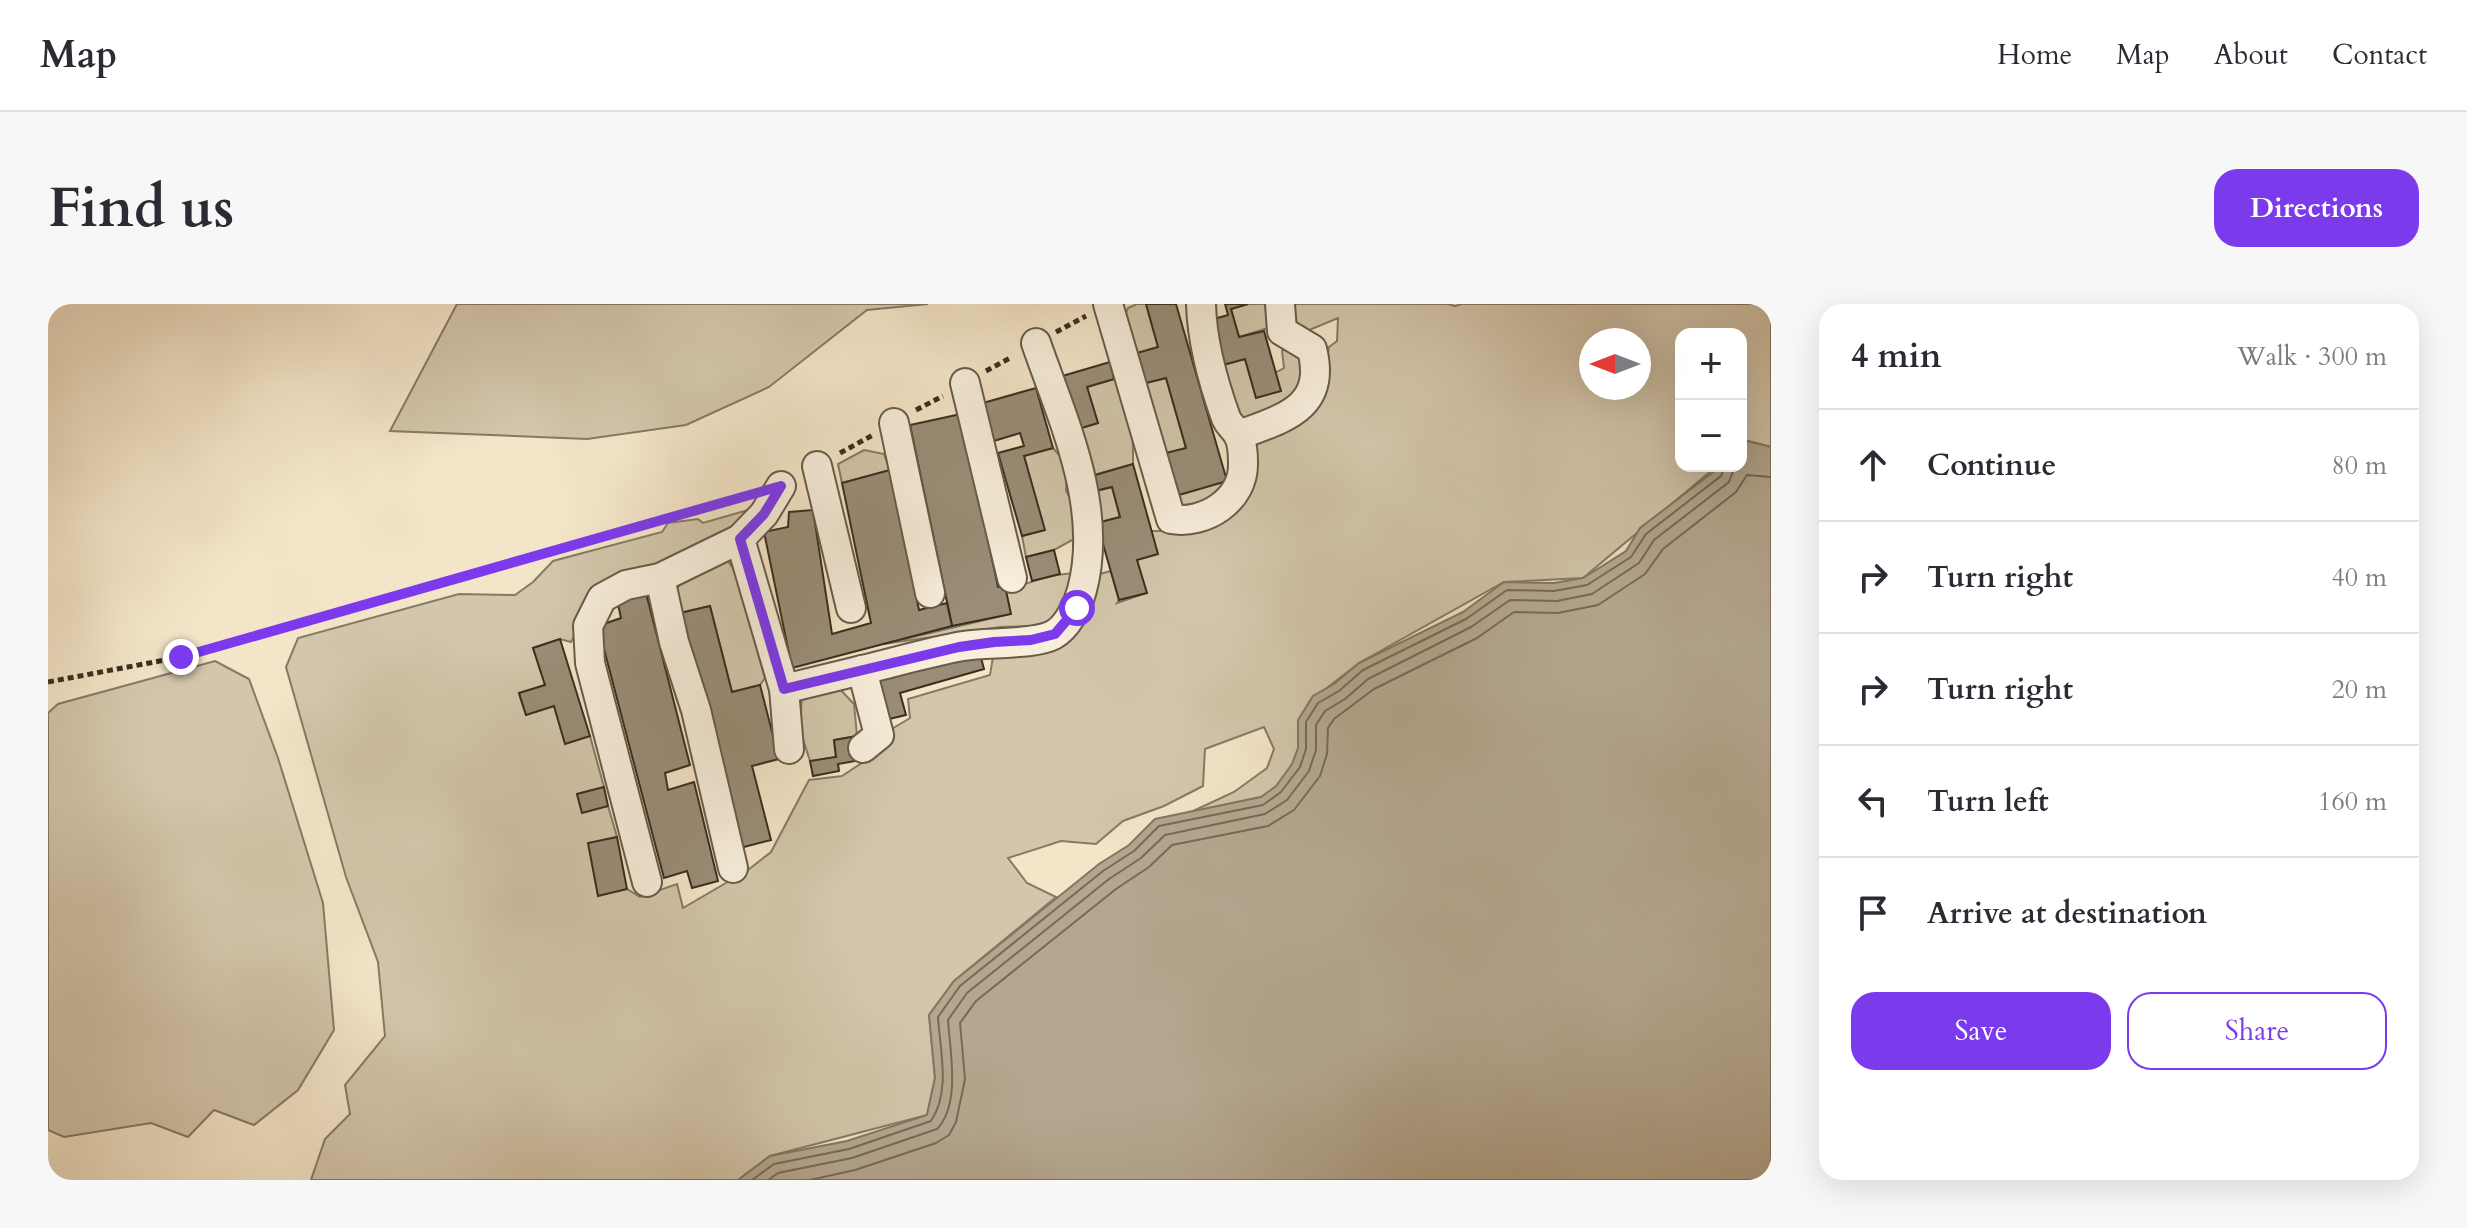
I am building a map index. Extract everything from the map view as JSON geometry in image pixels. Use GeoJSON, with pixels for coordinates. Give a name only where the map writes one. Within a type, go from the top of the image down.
{"type":"FeatureCollection","features":[{"type":"Feature","properties":{"kind":"lane"},"geometry":{"type":"LineString","coordinates":[[1098,309],[1171,519],[1186,522],[1215,511],[1235,493],[1243,465],[1239,435],[1228,423],[1213,376],[1202,327],[1201,304]]}},
{"type":"Feature","properties":{"kind":"lane"},"geometry":{"type":"LineString","coordinates":[[1239,435],[1298,409],[1311,393],[1317,369],[1312,349],[1279,325]]}},
{"type":"Feature","properties":{"kind":"lane"},"geometry":{"type":"LineString","coordinates":[[784,689],[959,647],[1031,640],[1055,634],[1077,608],[1088,568],[1090,534],[1077,462],[1036,343]]}},
{"type":"Feature","properties":{"kind":"lane"},"geometry":{"type":"LineString","coordinates":[[965,383],[1012,578]]}},
{"type":"Feature","properties":{"kind":"lane"},"geometry":{"type":"LineString","coordinates":[[894,423],[930,593]]}},
{"type":"Feature","properties":{"kind":"lane"},"geometry":{"type":"LineString","coordinates":[[817,466],[851,608]]}},
{"type":"Feature","properties":{"kind":"lane"},"geometry":{"type":"LineString","coordinates":[[647,882],[590,663],[588,626],[602,598],[626,585],[660,578],[740,539],[764,514],[781,486]]}},
{"type":"Feature","properties":{"kind":"lane"},"geometry":{"type":"LineString","coordinates":[[740,539],[784,689],[789,749]]}},
{"type":"Feature","properties":{"kind":"lane"},"geometry":{"type":"LineString","coordinates":[[660,578],[674,642],[696,710],[733,868]]}},
{"type":"Feature","properties":{"kind":"lane"},"geometry":{"type":"LineString","coordinates":[[862,670],[879,735],[863,748]]}},
{"type":"Feature","properties":{"kind":"path"},"geometry":{"type":"LineString","coordinates":[[817,466],[1098,309]]}},
{"type":"Feature","properties":{"kind":"path"},"geometry":{"type":"LineString","coordinates":[[48,682],[181,657],[781,486]]}},
{"type":"Feature","properties":{"kind":"shaded area"},"geometry":{"type":"Polygon","coordinates":[[[457,304],[928,304],[867,310],[769,387],[686,425],[587,439],[390,431],[457,304]]]}},
{"type":"Feature","properties":{"kind":"shaded area"},"geometry":{"type":"Polygon","coordinates":[[[1146,304],[1158,347],[1138,354],[1146,383],[1166,378],[1186,448],[1167,454],[1178,494],[1222,482],[1223,493],[1206,503],[1178,509],[1121,324],[1128,308],[1146,304]]]}},
{"type":"Feature","properties":{"kind":"shaded area"},"geometry":{"type":"Polygon","coordinates":[[[1248,304],[1267,304],[1271,327],[1239,337],[1231,309],[1248,304]]]}},
{"type":"Feature","properties":{"kind":"shaded area"},"geometry":{"type":"Polygon","coordinates":[[[1289,304],[1771,304],[1771,447],[1747,442],[1747,328],[1675,328],[1675,472],[1710,472],[1583,578],[1504,582],[1359,663],[1309,702],[1322,766],[1261,797],[1191,812],[1234,792],[1267,768],[1274,749],[1264,727],[1205,749],[1203,786],[1164,806],[1123,821],[1096,844],[1061,841],[1008,858],[1027,883],[1056,897],[954,981],[929,1015],[935,1078],[927,1115],[770,1156],[738,1180],[311,1180],[325,1139],[350,1114],[345,1085],[385,1036],[378,962],[346,877],[286,667],[298,638],[459,594],[515,595],[553,561],[662,532],[668,523],[698,519],[703,523],[755,508],[740,526],[582,622],[571,642],[560,639],[533,648],[545,685],[519,694],[526,715],[554,706],[565,743],[590,736],[604,787],[577,794],[582,812],[608,806],[617,837],[589,844],[598,895],[627,889],[640,897],[677,884],[683,908],[748,870],[771,852],[809,780],[842,776],[892,743],[890,730],[910,718],[908,699],[990,675],[993,657],[1033,653],[1096,575],[1111,571],[1119,600],[1117,603],[1146,593],[1137,560],[1151,531],[1173,531],[1216,520],[1262,436],[1325,369],[1329,347],[1337,341],[1338,318],[1307,331],[1292,327],[1289,304]]]}},
{"type":"Feature","properties":{"kind":"shaded area"},"geometry":{"type":"Polygon","coordinates":[[[1293,342],[1305,352],[1299,397],[1251,422],[1238,417],[1223,365],[1245,359],[1256,397],[1280,391],[1275,373],[1284,368],[1282,351],[1293,342]]]}},
{"type":"Feature","properties":{"kind":"shaded area"},"geometry":{"type":"Polygon","coordinates":[[[1114,379],[1129,409],[1133,464],[1094,475],[1081,428],[1098,423],[1087,387],[1114,379]]]}},
{"type":"Feature","properties":{"kind":"shaded area"},"geometry":{"type":"Polygon","coordinates":[[[1053,448],[1068,465],[1066,491],[1078,511],[1074,539],[1054,550],[1026,557],[1022,536],[1044,530],[1024,456],[1053,448]]]}},
{"type":"Feature","properties":{"kind":"shaded area"},"geometry":{"type":"Polygon","coordinates":[[[864,450],[884,454],[890,470],[842,483],[838,464],[864,450]]]}},
{"type":"Feature","properties":{"kind":"shaded area"},"geometry":{"type":"Polygon","coordinates":[[[1112,487],[1120,517],[1097,523],[1090,493],[1112,487]]]}},
{"type":"Feature","properties":{"kind":"shaded area"},"geometry":{"type":"Polygon","coordinates":[[[726,559],[736,572],[765,678],[760,685],[732,692],[710,606],[680,613],[675,590],[698,568],[726,559]]]}},
{"type":"Feature","properties":{"kind":"shaded area"},"geometry":{"type":"Polygon","coordinates":[[[1076,573],[1069,606],[1041,626],[1000,627],[884,644],[1010,614],[1006,592],[1040,579],[1076,573]]]}},
{"type":"Feature","properties":{"kind":"shaded area"},"geometry":{"type":"Polygon","coordinates":[[[215,661],[249,679],[278,758],[323,903],[334,1030],[298,1090],[254,1125],[214,1110],[188,1137],[151,1123],[64,1137],[48,1130],[48,713],[58,704],[215,661]]]}},
{"type":"Feature","properties":{"kind":"shaded area"},"geometry":{"type":"Polygon","coordinates":[[[836,685],[854,704],[857,736],[834,740],[836,757],[810,761],[800,730],[802,693],[836,685]]]}},
{"type":"Feature","properties":{"kind":"water"},"geometry":{"type":"Polygon","coordinates":[[[1747,442],[1771,447],[1771,1180],[738,1180],[770,1156],[847,1141],[927,1115],[935,1078],[929,1015],[954,981],[1099,864],[1129,845],[1155,819],[1261,797],[1276,786],[1292,764],[1298,748],[1298,720],[1313,696],[1334,684],[1359,663],[1463,612],[1504,582],[1554,583],[1583,578],[1626,551],[1640,528],[1713,472],[1747,472],[1747,442]]]}},
{"type":"Feature","properties":{"kind":"building"},"geometry":{"type":"Polygon","coordinates":[[[1146,304],[1176,304],[1227,481],[1179,495],[1166,453],[1186,448],[1166,378],[1146,383],[1137,353],[1158,347],[1146,304]]]}},
{"type":"Feature","properties":{"kind":"building"},"geometry":{"type":"Polygon","coordinates":[[[1225,304],[1248,304],[1231,309],[1239,337],[1264,331],[1281,391],[1256,398],[1245,359],[1223,365],[1210,320],[1228,315],[1225,304]]]}},
{"type":"Feature","properties":{"kind":"building"},"geometry":{"type":"Polygon","coordinates":[[[1110,362],[1114,379],[1087,387],[1098,423],[1075,430],[1059,377],[1110,362]]]}},
{"type":"Feature","properties":{"kind":"building"},"geometry":{"type":"Polygon","coordinates":[[[1036,388],[1053,448],[1024,456],[1045,530],[1022,536],[998,453],[1024,446],[1020,433],[994,441],[983,403],[1036,388]]]}},
{"type":"Feature","properties":{"kind":"building"},"geometry":{"type":"Polygon","coordinates":[[[961,414],[998,587],[1005,586],[1011,614],[952,626],[910,425],[961,414]]]}},
{"type":"Feature","properties":{"kind":"building"},"geometry":{"type":"Polygon","coordinates":[[[1133,464],[1158,554],[1137,560],[1147,593],[1119,600],[1097,523],[1120,517],[1112,487],[1090,492],[1085,478],[1133,464]]]}},
{"type":"Feature","properties":{"kind":"building"},"geometry":{"type":"Polygon","coordinates":[[[890,470],[919,610],[947,603],[952,626],[792,668],[764,532],[788,527],[789,512],[813,510],[832,634],[871,623],[842,483],[890,470]]]}},
{"type":"Feature","properties":{"kind":"building"},"geometry":{"type":"Polygon","coordinates":[[[1054,550],[1060,574],[1032,581],[1026,557],[1054,550]]]}},
{"type":"Feature","properties":{"kind":"building"},"geometry":{"type":"Polygon","coordinates":[[[645,589],[690,765],[665,773],[668,790],[694,782],[718,881],[692,888],[687,871],[664,878],[598,626],[621,618],[617,599],[645,589]]]}},
{"type":"Feature","properties":{"kind":"building"},"geometry":{"type":"Polygon","coordinates":[[[710,606],[732,692],[760,685],[779,759],[752,766],[771,840],[740,848],[680,613],[710,606]]]}},
{"type":"Feature","properties":{"kind":"building"},"geometry":{"type":"Polygon","coordinates":[[[560,639],[590,736],[565,744],[554,706],[526,715],[519,693],[545,685],[533,648],[560,639]]]}},
{"type":"Feature","properties":{"kind":"building"},"geometry":{"type":"Polygon","coordinates":[[[979,650],[984,669],[900,693],[906,715],[885,720],[874,679],[979,650]]]}},
{"type":"Feature","properties":{"kind":"building"},"geometry":{"type":"Polygon","coordinates":[[[857,736],[861,760],[838,764],[839,771],[813,776],[810,761],[836,757],[834,740],[857,736]]]}},
{"type":"Feature","properties":{"kind":"building"},"geometry":{"type":"Polygon","coordinates":[[[604,787],[608,806],[582,813],[577,794],[604,787]]]}},
{"type":"Feature","properties":{"kind":"building"},"geometry":{"type":"Polygon","coordinates":[[[617,837],[627,889],[598,896],[588,843],[617,837]]]}},
{"type":"Feature","properties":{"kind":"route"},"geometry":{"type":"LineString","coordinates":[[181,657],[781,486],[764,514],[740,539],[784,689],[959,647],[1031,640],[1055,634],[1077,608]]}}]}
